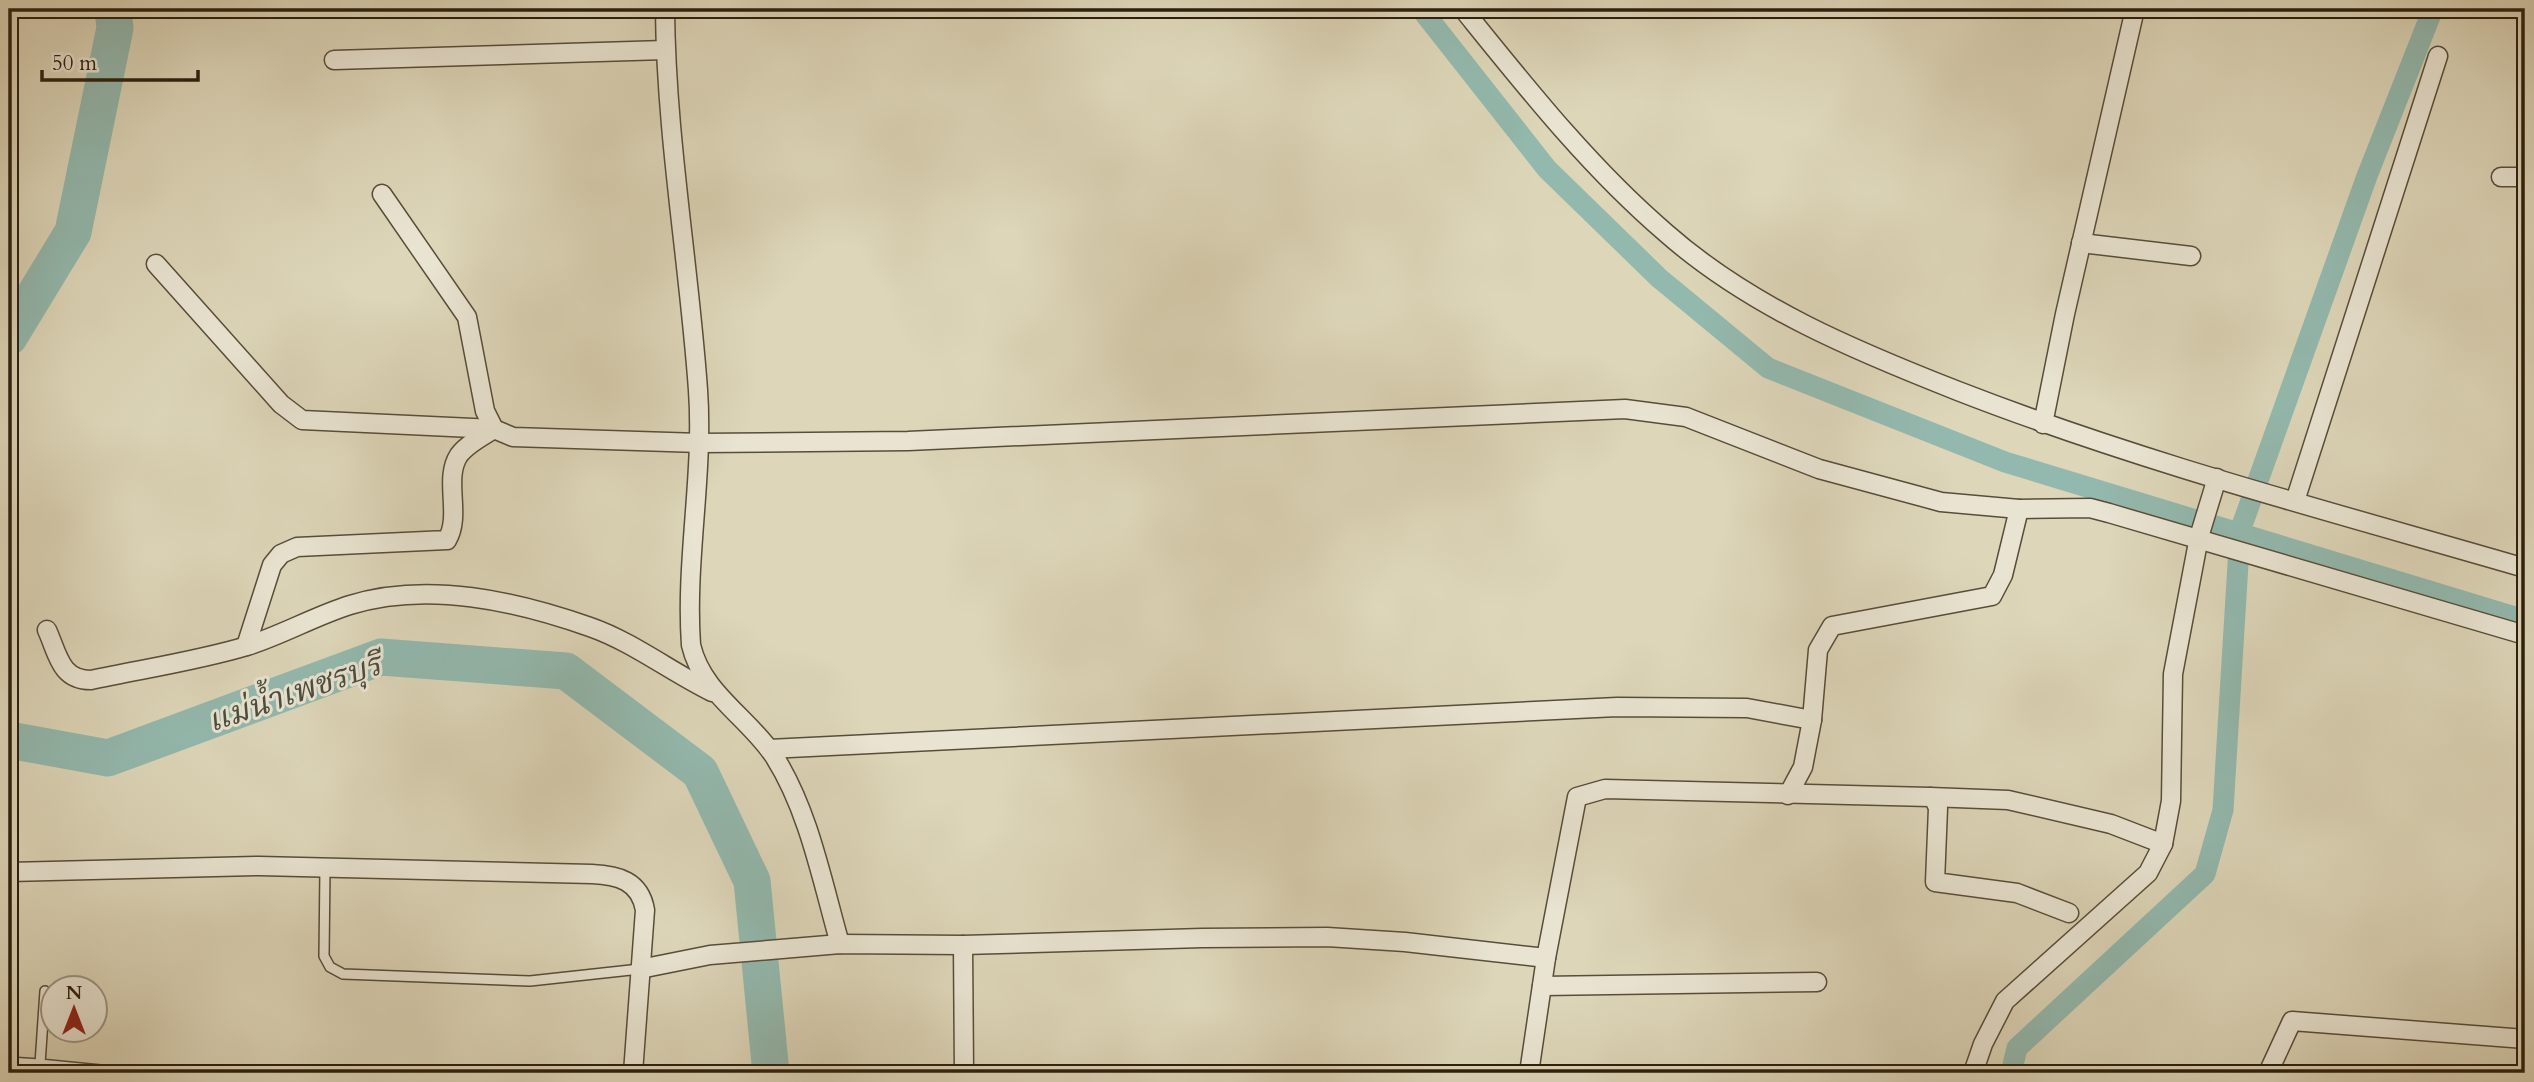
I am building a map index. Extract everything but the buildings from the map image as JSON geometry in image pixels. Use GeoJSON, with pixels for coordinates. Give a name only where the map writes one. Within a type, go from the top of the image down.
{"type":"FeatureCollection","features":[{"type":"Feature","properties":{"kind":"street"},"geometry":{"type":"LineString","coordinates":[[665,9],[665,50],[682,249],[698,390],[699,443],[691,645],[702,674],[717,694],[746,721],[769,749],[800,812],[840,944]]}},
{"type":"Feature","properties":{"kind":"street"},"geometry":{"type":"LineString","coordinates":[[1463,9],[1552,120],[1667,234],[1759,300],[1855,351],[2043,424],[2525,568]]}},
{"type":"Feature","properties":{"kind":"street"},"geometry":{"type":"LineString","coordinates":[[2043,424],[2135,9]]}},
{"type":"Feature","properties":{"kind":"street"},"geometry":{"type":"LineString","coordinates":[[334,60],[665,50]]}},
{"type":"Feature","properties":{"kind":"street"},"geometry":{"type":"LineString","coordinates":[[2290,499],[2438,56]]}},
{"type":"Feature","properties":{"kind":"street"},"geometry":{"type":"LineString","coordinates":[[2501,177],[2525,177]]}},
{"type":"Feature","properties":{"kind":"street"},"geometry":{"type":"LineString","coordinates":[[382,194],[467,317],[485,411],[494,429]]}},
{"type":"Feature","properties":{"kind":"street"},"geometry":{"type":"LineString","coordinates":[[2081,243],[2191,256]]}},
{"type":"Feature","properties":{"kind":"street"},"geometry":{"type":"LineString","coordinates":[[156,264],[281,404],[302,420],[494,429],[526,440],[699,443],[908,441],[1202,430],[1625,409],[1686,417],[1819,469],[1941,502],[2019,509],[2090,508],[2199,537],[2525,635]]}},
{"type":"Feature","properties":{"kind":"street"},"geometry":{"type":"LineString","coordinates":[[246,646],[272,565],[281,554],[297,547],[447,540],[453,529],[454,473],[458,456],[494,429]]}},
{"type":"Feature","properties":{"kind":"street"},"geometry":{"type":"LineString","coordinates":[[1973,1073],[1983,1044],[2005,1001],[2148,873],[2163,845],[2171,801],[2173,674],[2199,537],[2217,478]]}},
{"type":"Feature","properties":{"kind":"street"},"geometry":{"type":"LineString","coordinates":[[1788,795],[1803,767],[1812,720],[1818,650],[1832,626],[1992,596],[2003,575],[2019,509]]}},
{"type":"Feature","properties":{"kind":"street"},"geometry":{"type":"LineString","coordinates":[[47,630],[67,674],[76,680],[91,680],[246,646],[350,605],[433,595],[474,597],[545,612],[594,628],[717,694]]}},
{"type":"Feature","properties":{"kind":"street"},"geometry":{"type":"LineString","coordinates":[[769,749],[1617,707],[1746,708],[1812,720]]}},
{"type":"Feature","properties":{"kind":"street"},"geometry":{"type":"LineString","coordinates":[[1529,1073],[1546,958],[1577,797],[1605,789],[2008,800],[2111,824],[2163,845]]}},
{"type":"Feature","properties":{"kind":"street"},"geometry":{"type":"LineString","coordinates":[[1930,797],[1936,801],[1938,808],[1935,882],[2017,893],[2069,913]]}},
{"type":"Feature","properties":{"kind":"street"},"geometry":{"type":"LineString","coordinates":[[9,872],[259,866],[592,873],[624,878],[636,887],[644,901],[633,1073]]}},
{"type":"Feature","properties":{"kind":"street"},"geometry":{"type":"LineString","coordinates":[[640,969],[710,955],[840,944],[963,945],[1327,937],[1405,942],[1546,958]]}},
{"type":"Feature","properties":{"kind":"street"},"geometry":{"type":"LineString","coordinates":[[963,945],[964,1073]]}},
{"type":"Feature","properties":{"kind":"street"},"geometry":{"type":"LineString","coordinates":[[1542,986],[1817,982]]}},
{"type":"Feature","properties":{"kind":"street"},"geometry":{"type":"LineString","coordinates":[[2268,1073],[2292,1021],[2525,1039]]}},
{"type":"Feature","properties":{"kind":"lane"},"geometry":{"type":"LineString","coordinates":[[325,868],[324,956],[330,967],[343,974],[530,981],[640,969]]}},
{"type":"Feature","properties":{"kind":"lane"},"geometry":{"type":"LineString","coordinates":[[40,1064],[41,1044]]}},
{"type":"Feature","properties":{"kind":"lane"},"geometry":{"type":"LineString","coordinates":[[9,1062],[131,1073]]}},
{"type":"Feature","properties":{"kind":"waterway","name":"แม่น้ำเพชรบุรี"},"geometry":{"type":"LineString","coordinates":[[9,337],[73,232],[115,28],[113,9]]}},
{"type":"Feature","properties":{"kind":"waterway"},"geometry":{"type":"LineString","coordinates":[[1421,9],[1547,169],[1659,278],[1768,368],[2005,462],[2525,620]]}},
{"type":"Feature","properties":{"kind":"waterway"},"geometry":{"type":"LineString","coordinates":[[2011,1073],[2017,1048],[2205,874],[2223,810],[2240,531],[2367,176],[2433,9]]}},
{"type":"Feature","properties":{"kind":"waterway","name":"แม่น้ำเพชรบุรี"},"geometry":{"type":"LineString","coordinates":[[9,740],[108,758],[381,657],[566,671],[700,772],[752,881],[771,1073]]}}]}
